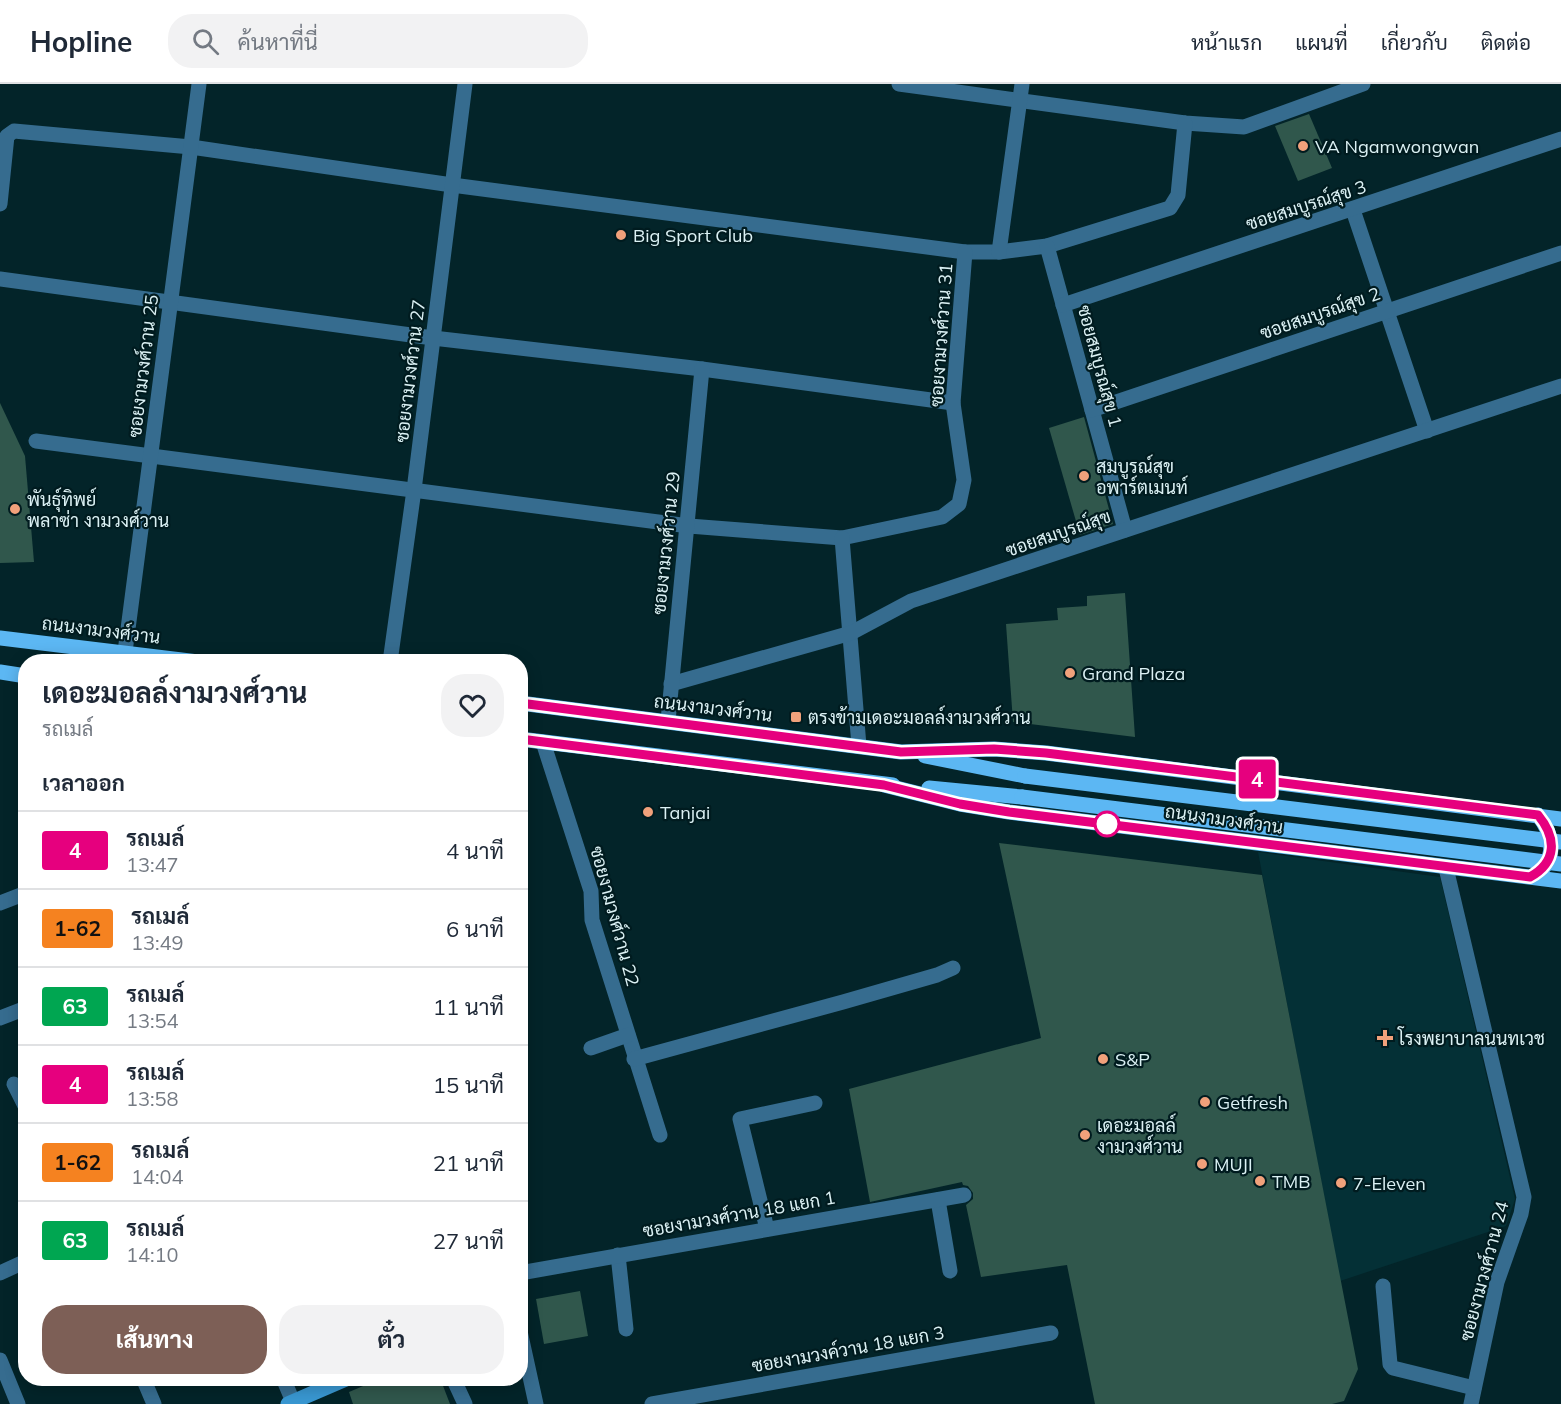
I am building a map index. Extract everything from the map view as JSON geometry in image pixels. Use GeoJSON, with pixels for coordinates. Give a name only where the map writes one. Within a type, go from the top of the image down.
{"type":"FeatureCollection","features":[{"type":"Feature","properties":{"kind":"main road","name":"ถนนงามวงศ์วาน"},"geometry":{"type":"LineString","coordinates":[[0,638],[140,654]]}},
{"type":"Feature","properties":{"kind":"main road"},"geometry":{"type":"LineString","coordinates":[[0,672],[18,675]]}},
{"type":"Feature","properties":{"kind":"main road","name":"ถนนงามวงศ์วาน"},"geometry":{"type":"LineString","coordinates":[[528,704],[901,752],[1025,776],[1561,843]]}},
{"type":"Feature","properties":{"kind":"main road","name":"ถนนงามวงศ์วาน"},"geometry":{"type":"LineString","coordinates":[[528,740],[884,785],[1022,797],[1561,864]]}},
{"type":"Feature","properties":{"kind":"main road","name":"ถนนงามวงศ์วาน"},"geometry":{"type":"LineString","coordinates":[[901,752],[994,749],[1046,753],[1561,819]]}},
{"type":"Feature","properties":{"kind":"main road","name":"ถนนงามวงศ์วาน"},"geometry":{"type":"LineString","coordinates":[[884,785],[960,804],[1009,812],[1561,881]]}},
{"type":"Feature","properties":{"kind":"main road"},"geometry":{"type":"LineString","coordinates":[[1530,877],[1543,869],[1551,849],[1548,827],[1538,815]]}},
{"type":"Feature","properties":{"kind":"street","name":"ซอยงามวงศ์วาน 25"},"geometry":{"type":"LineString","coordinates":[[125,652],[199,84]]}},
{"type":"Feature","properties":{"kind":"street","name":"ซอยงามวงศ์วาน 27"},"geometry":{"type":"LineString","coordinates":[[391,654],[465,84]]}},
{"type":"Feature","properties":{"kind":"street"},"geometry":{"type":"LineString","coordinates":[[899,84],[1185,123],[1244,127],[1363,84]]}},
{"type":"Feature","properties":{"kind":"street"},"geometry":{"type":"LineString","coordinates":[[999,252],[1022,84]]}},
{"type":"Feature","properties":{"kind":"street","name":"ซอยงามวงศ์วาน 31"},"geometry":{"type":"LineString","coordinates":[[36,441],[689,526],[842,537],[942,517],[959,504],[964,480],[953,403],[965,252],[999,252],[1047,246],[1170,208],[1178,195],[1185,123]]}},
{"type":"Feature","properties":{"kind":"street"},"geometry":{"type":"LineString","coordinates":[[0,204],[7,136],[14,131],[191,147],[453,185],[965,252]]}},
{"type":"Feature","properties":{"kind":"street","name":"ซอยสมบูรณ์สุข 3"},"geometry":{"type":"LineString","coordinates":[[1063,305],[1561,140]]}},
{"type":"Feature","properties":{"kind":"street"},"geometry":{"type":"LineString","coordinates":[[1353,210],[1427,431]]}},
{"type":"Feature","properties":{"kind":"street","name":"ซอยสมบูรณ์สุข 1"},"geometry":{"type":"LineString","coordinates":[[1047,246],[1125,530]]}},
{"type":"Feature","properties":{"kind":"street","name":"ซอยสมบูรณ์สุข 2"},"geometry":{"type":"LineString","coordinates":[[1092,410],[1561,253]]}},
{"type":"Feature","properties":{"kind":"street"},"geometry":{"type":"LineString","coordinates":[[0,279],[433,339],[702,369],[953,403]]}},
{"type":"Feature","properties":{"kind":"street","name":"ซอยงามวงศ์วาน 29"},"geometry":{"type":"LineString","coordinates":[[668,722],[689,526],[702,369]]}},
{"type":"Feature","properties":{"kind":"street","name":"ซอยสมบูรณ์สุข"},"geometry":{"type":"LineString","coordinates":[[671,684],[851,633],[911,601],[1561,386]]}},
{"type":"Feature","properties":{"kind":"street"},"geometry":{"type":"LineString","coordinates":[[842,537],[859,746]]}},
{"type":"Feature","properties":{"kind":"street","name":"ซอยงามวงศ์วาน 22"},"geometry":{"type":"LineString","coordinates":[[543,742],[591,891],[592,920],[634,1059],[660,1135]]}},
{"type":"Feature","properties":{"kind":"street","name":"ซอยงามวงศ์วาน 24"},"geometry":{"type":"LineString","coordinates":[[1446,868],[1524,1197],[1521,1214],[1497,1282],[1471,1404]]}},
{"type":"Feature","properties":{"kind":"street"},"geometry":{"type":"LineString","coordinates":[[0,903],[18,896]]}},
{"type":"Feature","properties":{"kind":"street"},"geometry":{"type":"LineString","coordinates":[[634,1059],[864,996],[937,975],[953,968]]}},
{"type":"Feature","properties":{"kind":"street"},"geometry":{"type":"LineString","coordinates":[[0,1018],[18,1011]]}},
{"type":"Feature","properties":{"kind":"street"},"geometry":{"type":"LineString","coordinates":[[591,1048],[628,1035]]}},
{"type":"Feature","properties":{"kind":"street"},"geometry":{"type":"LineString","coordinates":[[14,1084],[18,1092]]}},
{"type":"Feature","properties":{"kind":"street"},"geometry":{"type":"LineString","coordinates":[[767,1229],[740,1119],[815,1103]]}},
{"type":"Feature","properties":{"kind":"street","name":"ซอยงามวงศ์วาน 18 แยก 1"},"geometry":{"type":"LineString","coordinates":[[528,1272],[964,1195]]}},
{"type":"Feature","properties":{"kind":"street"},"geometry":{"type":"LineString","coordinates":[[938,1200],[950,1271]]}},
{"type":"Feature","properties":{"kind":"street"},"geometry":{"type":"LineString","coordinates":[[618,1255],[626,1329]]}},
{"type":"Feature","properties":{"kind":"street"},"geometry":{"type":"LineString","coordinates":[[0,1273],[18,1265]]}},
{"type":"Feature","properties":{"kind":"street"},"geometry":{"type":"LineString","coordinates":[[1383,1286],[1390,1364],[1393,1368],[1474,1388]]}},
{"type":"Feature","properties":{"kind":"street","name":"ซอยงามวงค์วาน 18 แยก 3"},"geometry":{"type":"LineString","coordinates":[[652,1404],[1051,1333]]}},
{"type":"Feature","properties":{"kind":"street"},"geometry":{"type":"LineString","coordinates":[[0,1360],[18,1404]]}},
{"type":"Feature","properties":{"kind":"street"},"geometry":{"type":"LineString","coordinates":[[528,1368],[536,1404]]}},
{"type":"Feature","properties":{"kind":"street"},"geometry":{"type":"LineString","coordinates":[[146,1386],[154,1404]]}},
{"type":"Feature","properties":{"kind":"street"},"geometry":{"type":"LineString","coordinates":[[286,1386],[292,1403],[330,1386]]}},
{"type":"Feature","properties":{"kind":"street"},"geometry":{"type":"LineString","coordinates":[[457,1386],[465,1404]]}},
{"type":"Feature","properties":{"kind":"shaded area","name":"โรงพยาบาลนนทเวช"},"geometry":{"type":"Polygon","coordinates":[[[1258,852],[1440,877],[1515,1199],[1506,1226],[1340,1281],[1258,852]]]}},
{"type":"Feature","properties":{"kind":"building","name":"VA Ngamwongwan"},"geometry":{"type":"Polygon","coordinates":[[[1309,114],[1332,168],[1298,181],[1275,126],[1309,114]]]}},
{"type":"Feature","properties":{"kind":"building","name":"พันธุ์ทิพย์ พลาซ่า งามวงศ์วาน"},"geometry":{"type":"Polygon","coordinates":[[[0,403],[25,456],[34,562],[0,563],[0,403]]]}},
{"type":"Feature","properties":{"kind":"building","name":"สมบูรณ์สุข อพาร์ตเมนท์"},"geometry":{"type":"Polygon","coordinates":[[[1084,417],[1113,524],[1080,535],[1049,428],[1084,417]]]}},
{"type":"Feature","properties":{"kind":"building","name":"Grand Plaza"},"geometry":{"type":"Polygon","coordinates":[[[1125,593],[1135,737],[1013,722],[1006,624],[1058,620],[1057,608],[1087,606],[1087,596],[1125,593]]]}},
{"type":"Feature","properties":{"kind":"building","name":"เดอะมอลล์ งามวงศ์วาน"},"geometry":{"type":"Polygon","coordinates":[[[999,843],[1262,875],[1358,1369],[1344,1401],[1332,1404],[1095,1404],[1067,1265],[981,1277],[966,1205],[973,1199],[973,1193],[962,1182],[870,1202],[849,1089],[1041,1038],[999,843]]]}},
{"type":"Feature","properties":{"kind":"building"},"geometry":{"type":"Polygon","coordinates":[[[580,1291],[588,1336],[544,1344],[536,1299],[580,1291]]]}},
{"type":"Feature","properties":{"kind":"building"},"geometry":{"type":"Polygon","coordinates":[[[363,1386],[443,1386],[450,1404],[353,1404],[349,1392],[363,1386]]]}},
{"type":"Feature","properties":{"kind":"bus line","name":"4"},"geometry":{"type":"LineString","coordinates":[[528,704],[901,752],[994,749],[1046,753],[1538,815],[1548,827],[1551,849],[1543,869],[1530,877],[1009,812],[960,804],[884,785],[528,740]]}},
{"type":"Feature","properties":{"kind":"place","name":"VA Ngamwongwan"},"geometry":{"type":"Point","coordinates":[1303,146]}},
{"type":"Feature","properties":{"kind":"place","name":"Big Sport Club"},"geometry":{"type":"Point","coordinates":[621,235]}},
{"type":"Feature","properties":{"kind":"place","name":"สมบูรณ์สุข อพาร์ตเมนท์"},"geometry":{"type":"Point","coordinates":[1084,476]}},
{"type":"Feature","properties":{"kind":"place","name":"พันธุ์ทิพย์ พลาซ่า งามวงศ์วาน"},"geometry":{"type":"Point","coordinates":[15,509]}},
{"type":"Feature","properties":{"kind":"place","name":"Grand Plaza"},"geometry":{"type":"Point","coordinates":[1070,673]}},
{"type":"Feature","properties":{"kind":"place","name":"ตรงข้ามเดอะมอลล์งามวงศ์วาน"},"geometry":{"type":"Point","coordinates":[796,717]}},
{"type":"Feature","properties":{"kind":"place","name":"Tanjai"},"geometry":{"type":"Point","coordinates":[648,812]}},
{"type":"Feature","properties":{"kind":"place","name":"โรงพยาบาลนนทเวช"},"geometry":{"type":"Point","coordinates":[1385,1038]}},
{"type":"Feature","properties":{"kind":"place","name":"S&P"},"geometry":{"type":"Point","coordinates":[1103,1059]}},
{"type":"Feature","properties":{"kind":"place","name":"Getfresh"},"geometry":{"type":"Point","coordinates":[1205,1102]}},
{"type":"Feature","properties":{"kind":"place","name":"เดอะมอลล์ งามวงศ์วาน"},"geometry":{"type":"Point","coordinates":[1085,1135]}},
{"type":"Feature","properties":{"kind":"place","name":"MUJI"},"geometry":{"type":"Point","coordinates":[1202,1164]}},
{"type":"Feature","properties":{"kind":"place","name":"TMB"},"geometry":{"type":"Point","coordinates":[1260,1181]}},
{"type":"Feature","properties":{"kind":"place","name":"7-Eleven"},"geometry":{"type":"Point","coordinates":[1341,1183]}}]}
